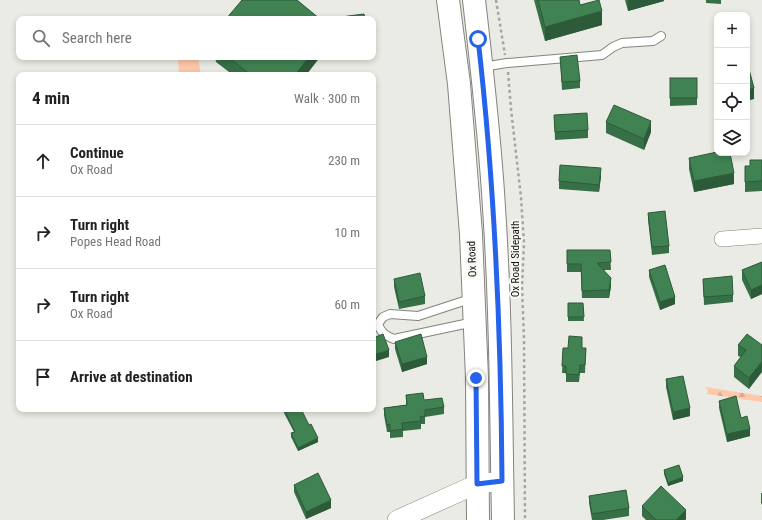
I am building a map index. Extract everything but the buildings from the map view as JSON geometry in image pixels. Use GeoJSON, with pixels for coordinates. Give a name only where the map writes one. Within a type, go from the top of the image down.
{"type":"FeatureCollection","features":[{"type":"Feature","properties":{"kind":"main road","name":"Ox Road"},"geometry":{"type":"LineString","coordinates":[[448,0],[460,84],[471,234],[476,378],[478,520]]}},
{"type":"Feature","properties":{"kind":"main road"},"geometry":{"type":"LineString","coordinates":[[474,0],[494,216],[499,328],[502,520]]}},
{"type":"Feature","properties":{"kind":"street"},"geometry":{"type":"LineString","coordinates":[[722,239],[762,236]]}},
{"type":"Feature","properties":{"kind":"street"},"geometry":{"type":"LineString","coordinates":[[397,520],[477,484],[502,481]]}},
{"type":"Feature","properties":{"kind":"lane"},"geometry":{"type":"LineString","coordinates":[[481,67],[507,62],[602,55],[613,47],[622,43],[653,41],[661,36]]}},
{"type":"Feature","properties":{"kind":"lane"},"geometry":{"type":"LineString","coordinates":[[473,297],[418,316],[390,314],[383,317],[378,324],[380,330],[386,336],[394,339],[474,322]]}},
{"type":"Feature","properties":{"kind":"path","name":"Ox Road Sidepath"},"geometry":{"type":"LineString","coordinates":[[496,0],[507,62],[521,197],[524,243],[522,287],[524,339],[525,520]]}},
{"type":"Feature","properties":{"kind":"green space"},"geometry":{"type":"Polygon","coordinates":[[[178,60],[198,60],[200,72],[179,72],[178,60]]]}},
{"type":"Feature","properties":{"kind":"green space"},"geometry":{"type":"Polygon","coordinates":[[[705,387],[762,396],[762,402],[707,394],[708,390],[705,387]]]}},
{"type":"Feature","properties":{"kind":"route"},"geometry":{"type":"LineString","coordinates":[[476,378],[477,484],[502,481],[499,328],[494,208],[478,39]]}}]}
